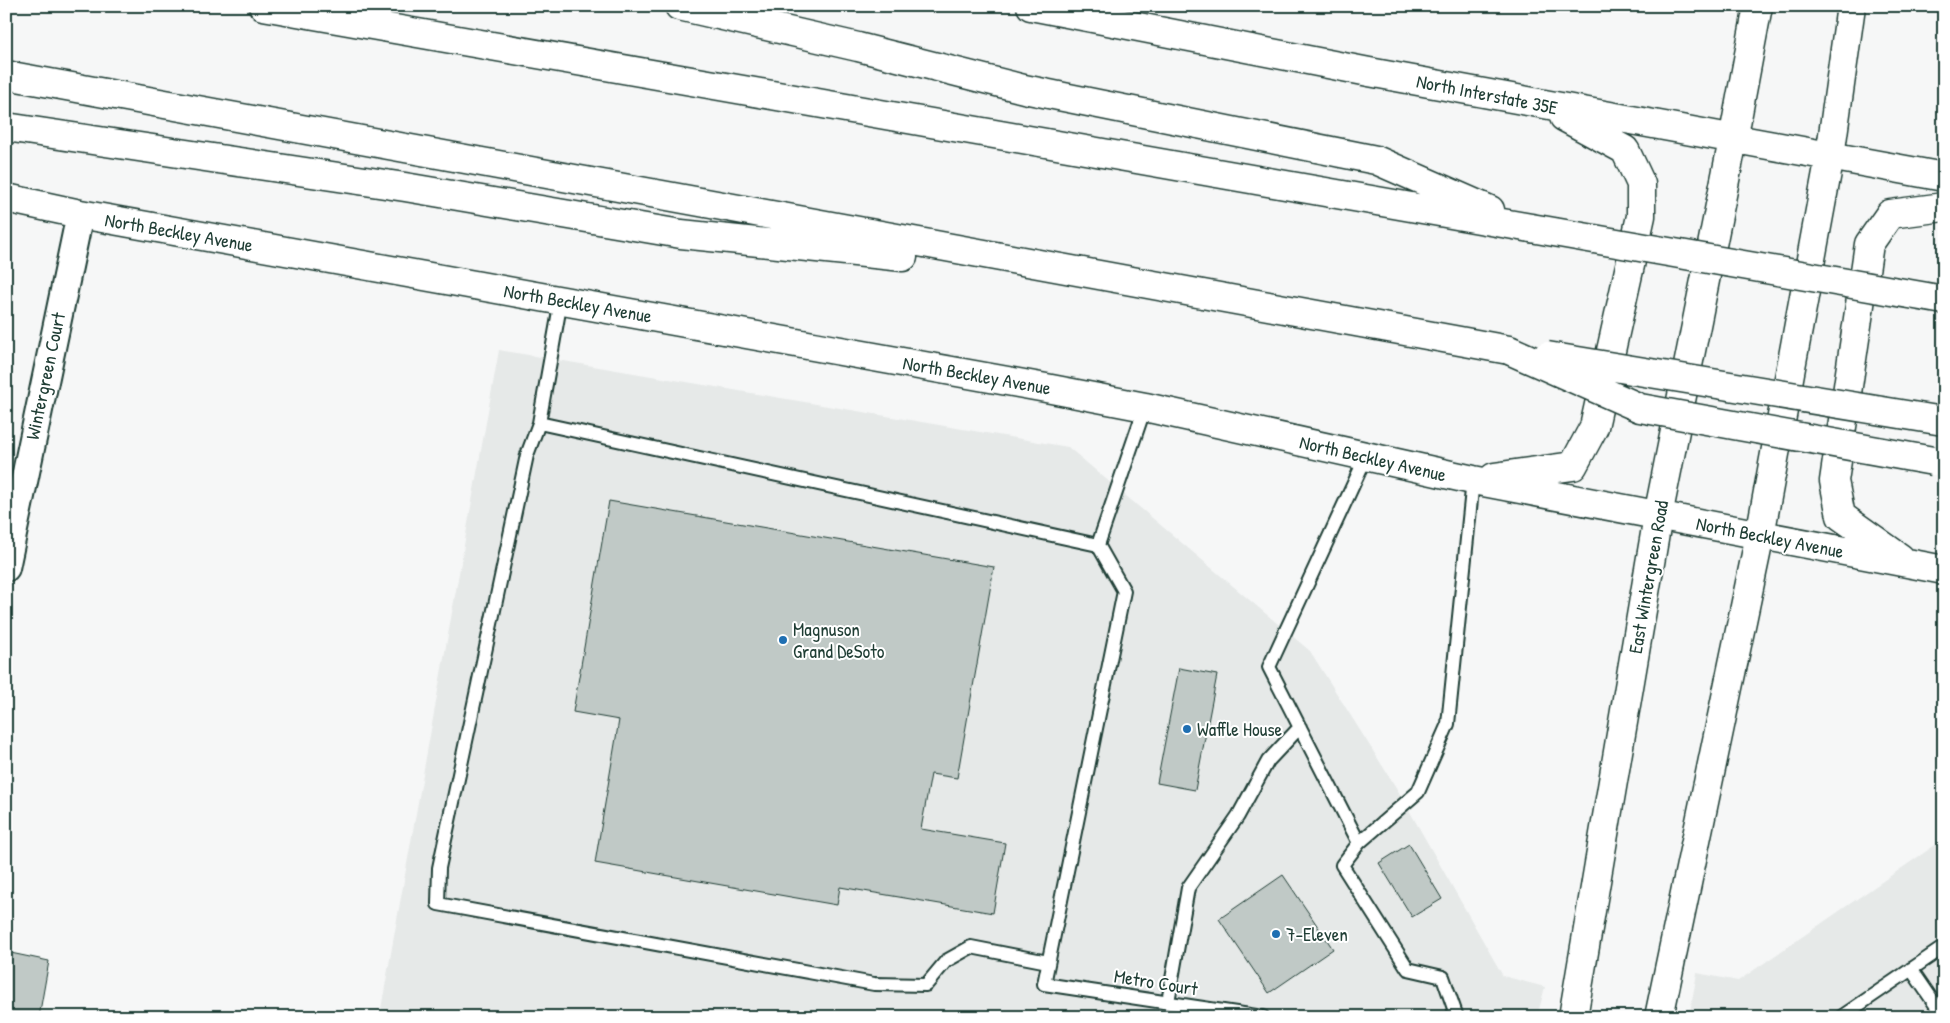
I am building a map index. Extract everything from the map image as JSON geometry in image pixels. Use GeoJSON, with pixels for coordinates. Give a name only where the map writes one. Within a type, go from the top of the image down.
{"type":"FeatureCollection","features":[{"type":"Feature","properties":{"kind":"main road"},"geometry":{"type":"LineString","coordinates":[[263,6],[1944,300]]}},
{"type":"Feature","properties":{"kind":"main road"},"geometry":{"type":"LineString","coordinates":[[680,6],[858,47],[1024,89],[1376,160],[1531,228]]}},
{"type":"Feature","properties":{"kind":"main road","name":"North Interstate 35E"},"geometry":{"type":"LineString","coordinates":[[1033,6],[1542,104],[1944,178]]}},
{"type":"Feature","properties":{"kind":"main road","name":"East Wintergreen Road"},"geometry":{"type":"LineString","coordinates":[[1573,1017],[1658,516],[1758,6]]}},
{"type":"Feature","properties":{"kind":"main road"},"geometry":{"type":"LineString","coordinates":[[1659,1017],[1760,535],[1830,156],[1851,6]]}},
{"type":"Feature","properties":{"kind":"main road"},"geometry":{"type":"LineString","coordinates":[[6,75],[1509,350],[1943,421]]}},
{"type":"Feature","properties":{"kind":"main road"},"geometry":{"type":"LineString","coordinates":[[1473,480],[1574,466],[1594,427],[1641,216],[1641,184],[1625,150],[1542,104]]}},
{"type":"Feature","properties":{"kind":"main road"},"geometry":{"type":"LineString","coordinates":[[6,127],[405,187],[681,234],[1112,278]]}},
{"type":"Feature","properties":{"kind":"main road","name":"North Beckley Avenue"},"geometry":{"type":"LineString","coordinates":[[6,198],[80,214],[1145,407],[1473,480],[1944,570]]}},
{"type":"Feature","properties":{"kind":"main road"},"geometry":{"type":"LineString","coordinates":[[1907,563],[1842,516],[1834,481],[1869,244],[1890,214],[1944,206]]}},
{"type":"Feature","properties":{"kind":"main road"},"geometry":{"type":"LineString","coordinates":[[1509,350],[1640,408],[1938,463]]}},
{"type":"Feature","properties":{"kind":"street","name":"Wintergreen Court"},"geometry":{"type":"LineString","coordinates":[[6,568],[80,214]]}},
{"type":"Feature","properties":{"kind":"lane"},"geometry":{"type":"LineString","coordinates":[[539,423],[1098,545],[1124,590],[1048,962],[971,947],[946,961],[926,985],[874,984],[438,904],[441,859],[527,455],[539,423],[562,300]]}},
{"type":"Feature","properties":{"kind":"lane"},"geometry":{"type":"LineString","coordinates":[[1098,545],[1145,407]]}},
{"type":"Feature","properties":{"kind":"lane"},"geometry":{"type":"LineString","coordinates":[[1359,843],[1269,667],[1366,457]]}},
{"type":"Feature","properties":{"kind":"lane"},"geometry":{"type":"LineString","coordinates":[[1457,1017],[1442,977],[1408,969],[1342,865],[1359,843],[1418,792],[1448,724],[1473,480]]}},
{"type":"Feature","properties":{"kind":"lane"},"geometry":{"type":"LineString","coordinates":[[1168,1002],[1188,888],[1238,816],[1268,761],[1300,727]]}},
{"type":"Feature","properties":{"kind":"lane"},"geometry":{"type":"LineString","coordinates":[[1841,1017],[1944,947]]}},
{"type":"Feature","properties":{"kind":"lane","name":"Metro Court"},"geometry":{"type":"LineString","coordinates":[[1048,962],[1044,984],[1263,1017]]}},
{"type":"Feature","properties":{"kind":"lane"},"geometry":{"type":"LineString","coordinates":[[1911,969],[1944,1017]]}},
{"type":"Feature","properties":{"kind":"shaded area"},"geometry":{"type":"Polygon","coordinates":[[[499,350],[1068,447],[1310,651],[1397,789],[1503,976],[1545,987],[1537,1017],[422,1017],[381,1009],[499,350]]]}},
{"type":"Feature","properties":{"kind":"shaded area"},"geometry":{"type":"Polygon","coordinates":[[[1944,839],[1944,1017],[1689,1017],[1697,973],[1738,981],[1944,839]]]}},
{"type":"Feature","properties":{"kind":"building","name":"Magnuson Grand DeSoto"},"geometry":{"type":"Polygon","coordinates":[[[609,501],[994,567],[957,778],[931,774],[921,829],[1005,843],[993,913],[840,887],[837,905],[595,863],[619,720],[573,712],[609,501]]]}},
{"type":"Feature","properties":{"kind":"building","name":"Waffle House"},"geometry":{"type":"Polygon","coordinates":[[[1179,668],[1217,675],[1195,790],[1157,783],[1179,668]]]}},
{"type":"Feature","properties":{"kind":"building"},"geometry":{"type":"Polygon","coordinates":[[[1409,844],[1442,899],[1412,917],[1379,863],[1409,844]]]}},
{"type":"Feature","properties":{"kind":"building","name":"7-Eleven"},"geometry":{"type":"Polygon","coordinates":[[[1283,875],[1333,949],[1269,993],[1219,919],[1283,875]]]}},
{"type":"Feature","properties":{"kind":"building"},"geometry":{"type":"Polygon","coordinates":[[[6,952],[49,961],[39,1017],[6,1017],[6,952]]]}},
{"type":"Feature","properties":{"kind":"place","name":"Magnuson Grand DeSoto"},"geometry":{"type":"Point","coordinates":[783,640]}},
{"type":"Feature","properties":{"kind":"place","name":"Waffle House"},"geometry":{"type":"Point","coordinates":[1187,729]}},
{"type":"Feature","properties":{"kind":"place","name":"7-Eleven"},"geometry":{"type":"Point","coordinates":[1276,934]}}]}
